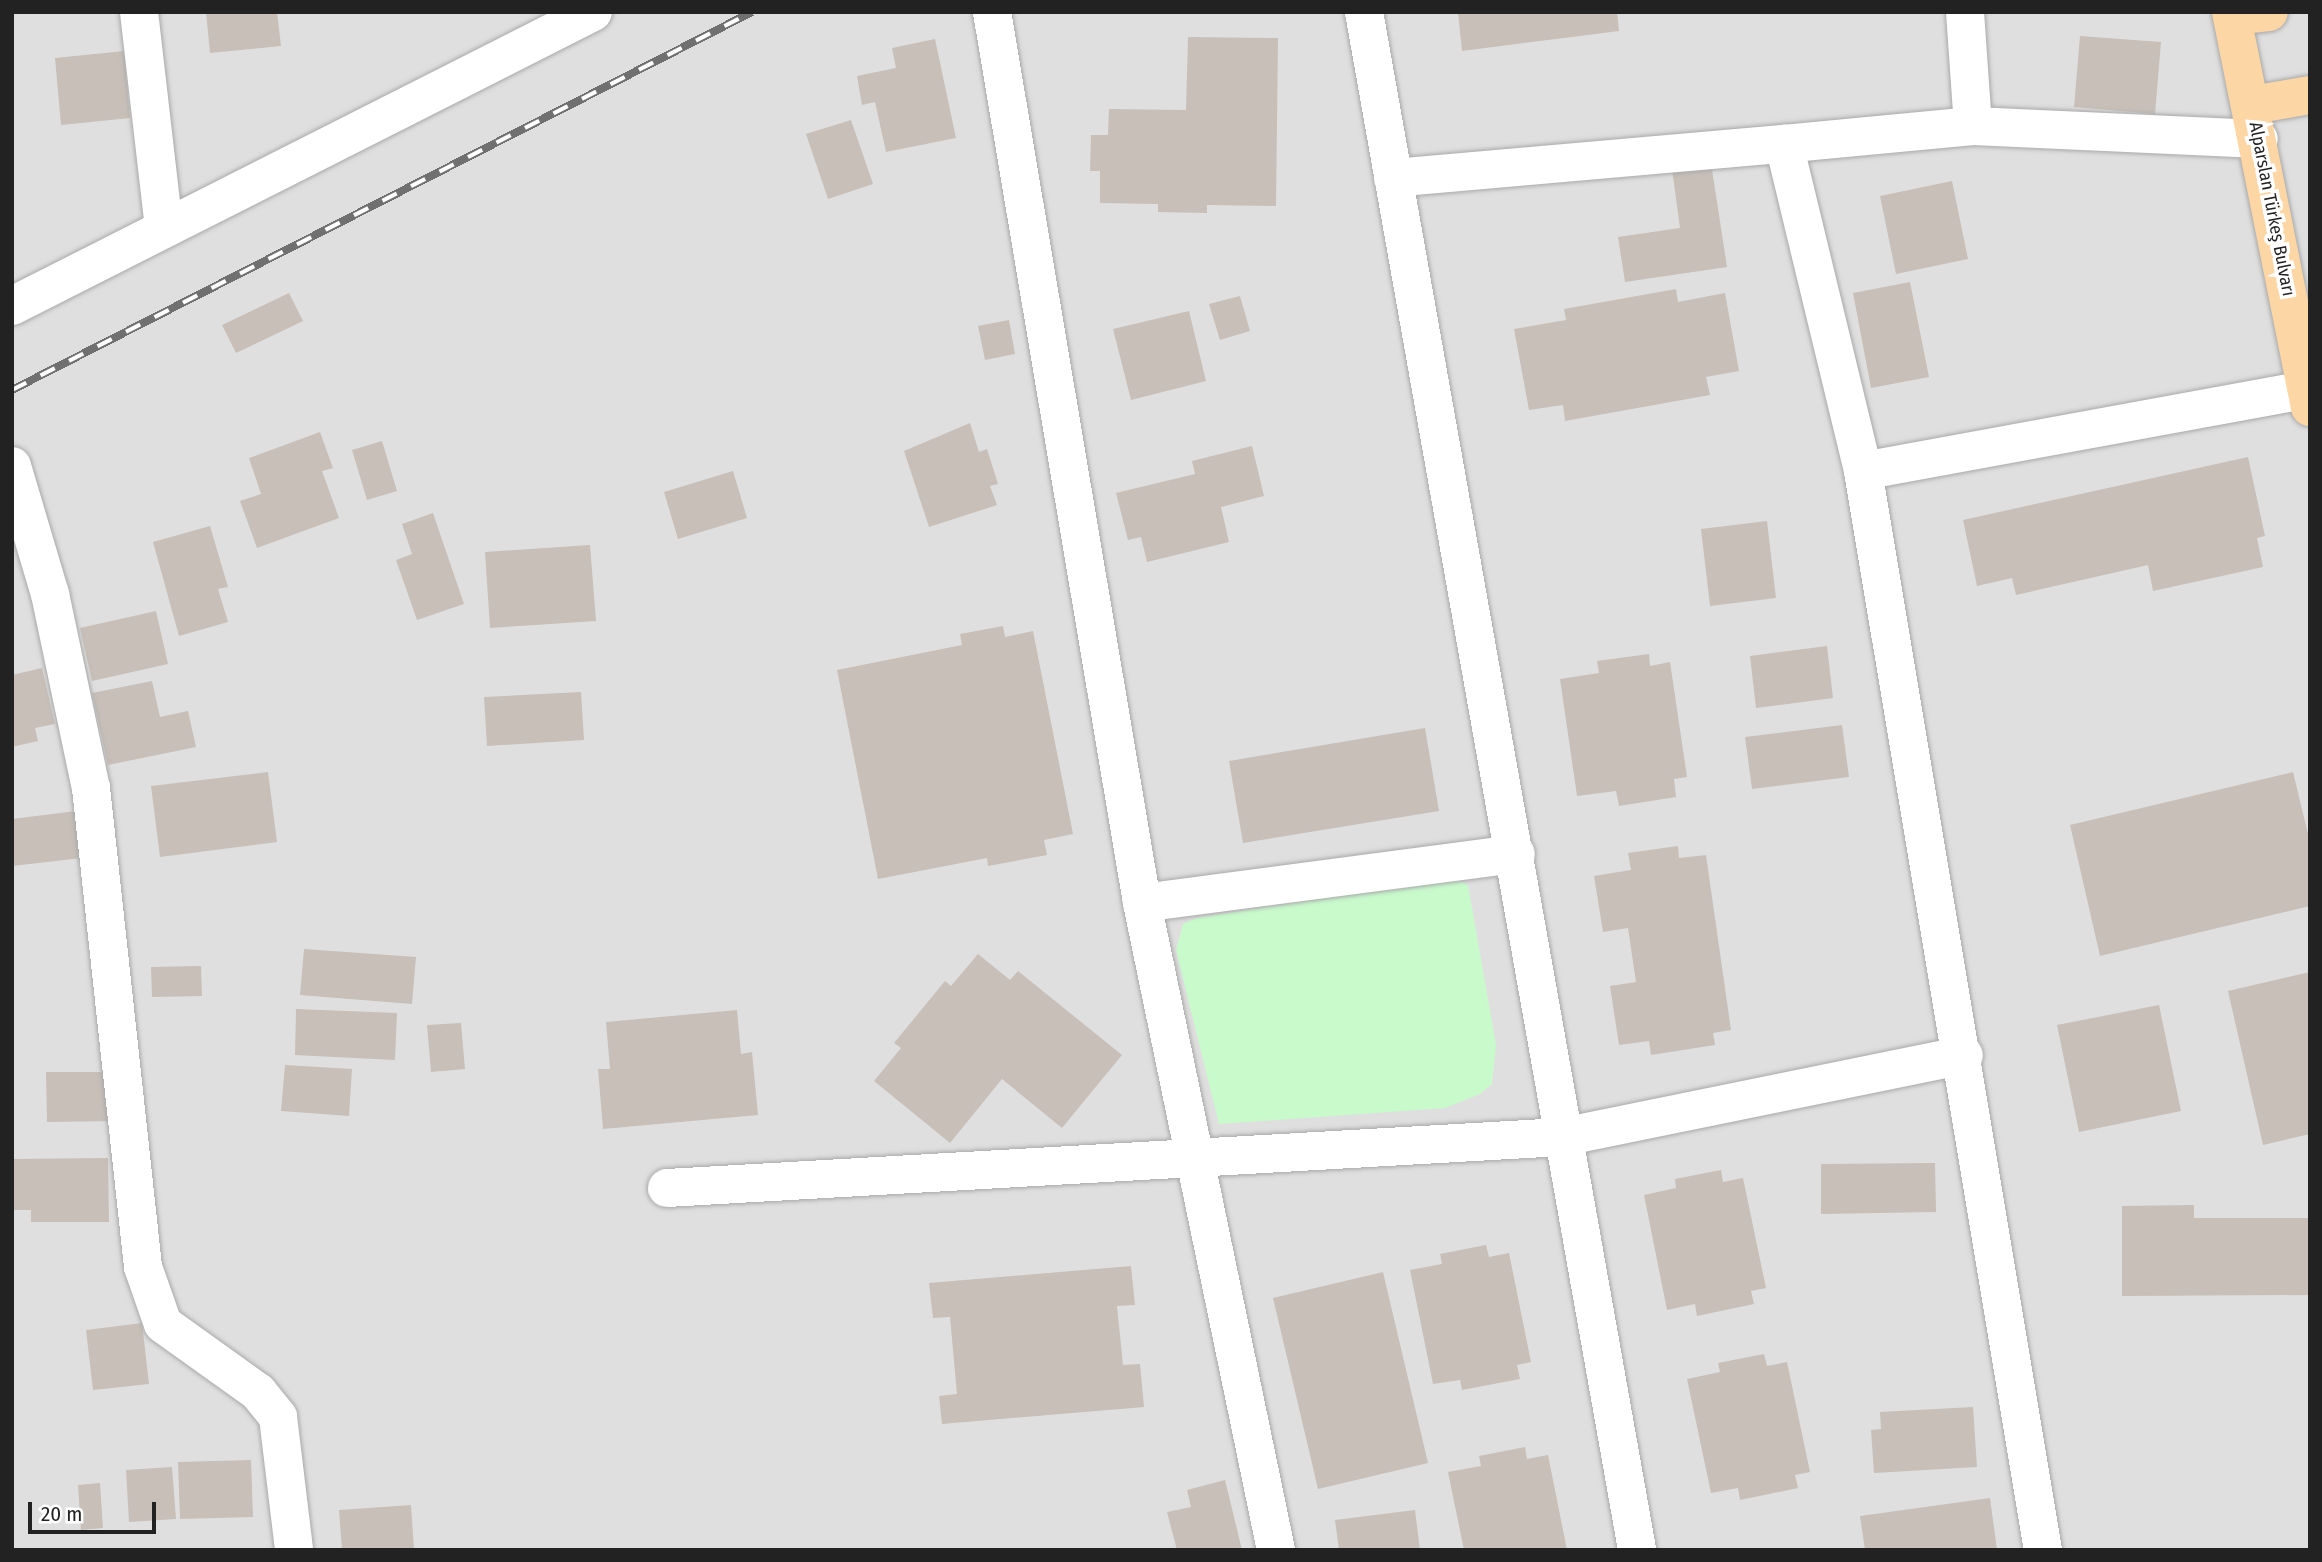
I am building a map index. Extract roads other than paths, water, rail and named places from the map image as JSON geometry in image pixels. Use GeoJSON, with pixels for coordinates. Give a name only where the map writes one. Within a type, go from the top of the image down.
{"type":"FeatureCollection","features":[{"type":"Feature","properties":{"kind":"main road","name":"Alparslan Türkeş Bulvarı"},"geometry":{"type":"LineString","coordinates":[[2244,13],[2255,122],[2308,398]]}},
{"type":"Feature","properties":{"kind":"main road"},"geometry":{"type":"LineString","coordinates":[[2255,122],[2310,95]]}},
{"type":"Feature","properties":{"kind":"street"},"geometry":{"type":"LineString","coordinates":[[139,12],[164,228]]}},
{"type":"Feature","properties":{"kind":"street"},"geometry":{"type":"LineString","coordinates":[[12,306],[593,12]]}},
{"type":"Feature","properties":{"kind":"street"},"geometry":{"type":"LineString","coordinates":[[992,12],[1142,903],[1198,1156],[1276,1550]]}},
{"type":"Feature","properties":{"kind":"street"},"geometry":{"type":"LineString","coordinates":[[1364,12],[1516,854],[1562,1137],[1637,1550]]}},
{"type":"Feature","properties":{"kind":"street"},"geometry":{"type":"LineString","coordinates":[[1965,12],[1973,126]]}},
{"type":"Feature","properties":{"kind":"street"},"geometry":{"type":"LineString","coordinates":[[1393,178],[1973,126],[2255,122]]}},
{"type":"Feature","properties":{"kind":"street"},"geometry":{"type":"LineString","coordinates":[[1784,144],[1863,471],[1964,1055],[2043,1550]]}},
{"type":"Feature","properties":{"kind":"street"},"geometry":{"type":"LineString","coordinates":[[1863,471],[2308,398]]}},
{"type":"Feature","properties":{"kind":"street"},"geometry":{"type":"LineString","coordinates":[[12,466],[50,594],[91,788],[143,1267],[163,1324],[258,1392],[278,1417],[294,1550]]}},
{"type":"Feature","properties":{"kind":"street"},"geometry":{"type":"LineString","coordinates":[[1142,903],[1516,854]]}},
{"type":"Feature","properties":{"kind":"street"},"geometry":{"type":"LineString","coordinates":[[667,1188],[1562,1137],[1964,1055]]}},
{"type":"Feature","properties":{"kind":"railway"},"geometry":{"type":"LineString","coordinates":[[12,390],[752,12]]}}]}
